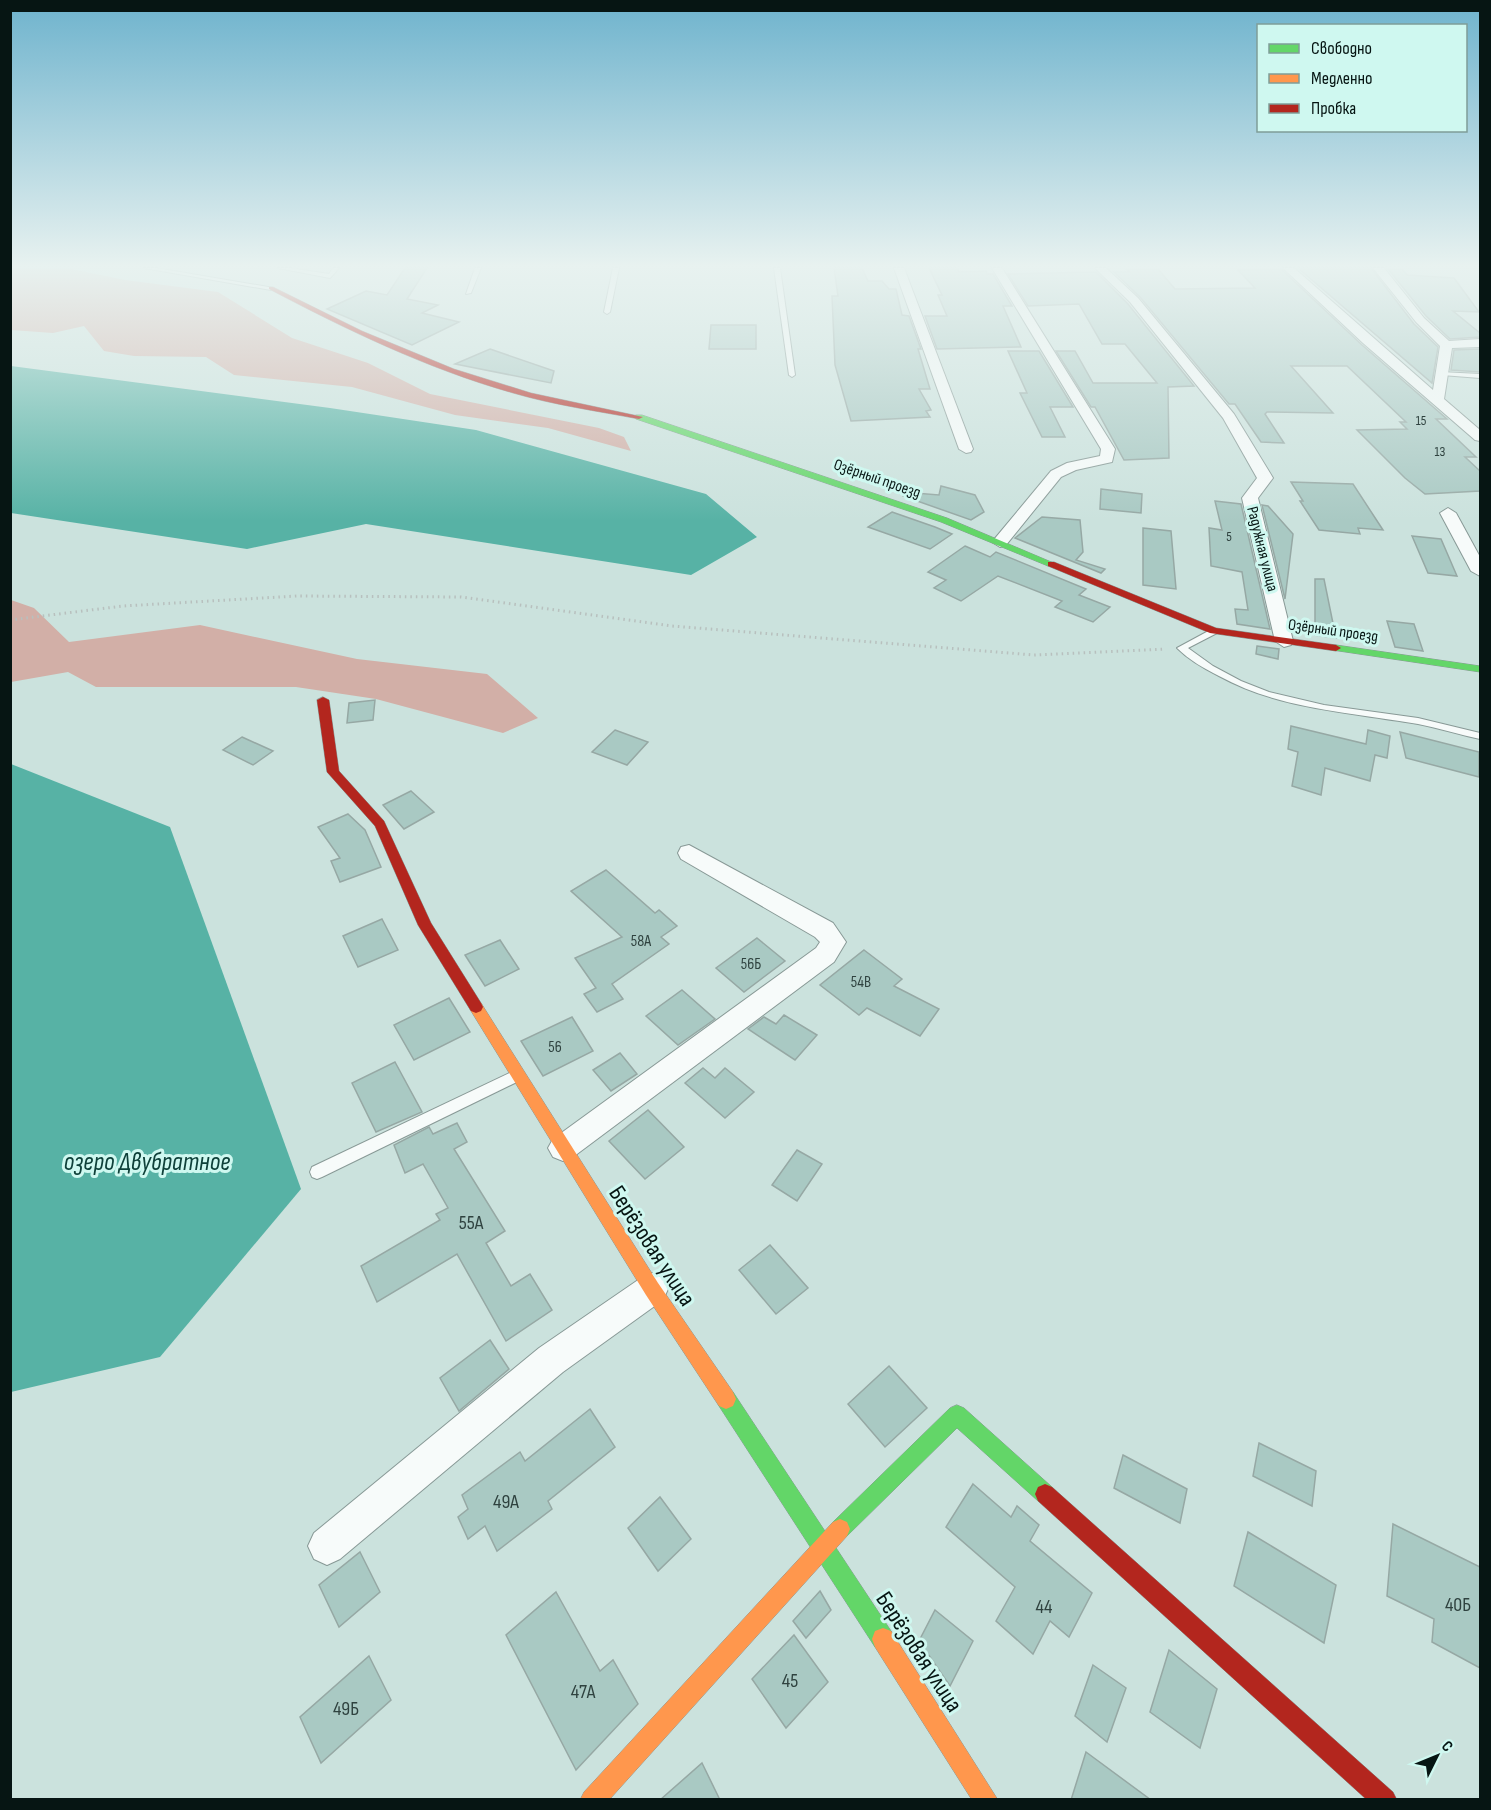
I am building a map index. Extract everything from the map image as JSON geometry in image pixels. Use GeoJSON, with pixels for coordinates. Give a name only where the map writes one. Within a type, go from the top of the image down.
{"type":"FeatureCollection","features":[{"type":"Feature","properties":{"kind":"street","name":"Озёрный проезд"},"geometry":{"type":"LineString","coordinates":[[405,352],[442,368],[516,392],[641,417],[944,520],[1214,631],[1480,669]]}},
{"type":"Feature","properties":{"kind":"street"},"geometry":{"type":"LineString","coordinates":[[930,352],[966,449]]}},
{"type":"Feature","properties":{"kind":"street"},"geometry":{"type":"LineString","coordinates":[[1000,542],[1056,474],[1072,466],[1107,459],[1108,449],[1049,352]]}},
{"type":"Feature","properties":{"kind":"street","name":"Радужная улица"},"geometry":{"type":"LineString","coordinates":[[1177,352],[1229,417],[1265,478],[1250,498],[1284,641]]}},
{"type":"Feature","properties":{"kind":"street"},"geometry":{"type":"LineString","coordinates":[[1382,352],[1480,437]]}},
{"type":"Feature","properties":{"kind":"street"},"geometry":{"type":"LineString","coordinates":[[1438,399],[1445,352]]}},
{"type":"Feature","properties":{"kind":"street"},"geometry":{"type":"LineString","coordinates":[[1448,513],[1480,571]]}},
{"type":"Feature","properties":{"kind":"street","name":"Берёзовая улица"},"geometry":{"type":"LineString","coordinates":[[323,700],[333,772],[380,824],[425,925],[652,1289],[823,1545],[986,1800]]}},
{"type":"Feature","properties":{"kind":"street"},"geometry":{"type":"LineString","coordinates":[[562,1148],[825,955],[834,942],[824,930],[689,854]]}},
{"type":"Feature","properties":{"kind":"street"},"geometry":{"type":"LineString","coordinates":[[327,1546],[551,1360],[652,1289]]}},
{"type":"Feature","properties":{"kind":"street"},"geometry":{"type":"LineString","coordinates":[[592,1800],[823,1545],[957,1415],[1385,1800]]}},
{"type":"Feature","properties":{"kind":"lane"},"geometry":{"type":"LineString","coordinates":[[789,352],[792,375]]}},
{"type":"Feature","properties":{"kind":"lane"},"geometry":{"type":"LineString","coordinates":[[1442,373],[1480,376]]}},
{"type":"Feature","properties":{"kind":"lane"},"geometry":{"type":"LineString","coordinates":[[1214,631],[1182,648],[1208,668],[1241,684],[1311,708],[1420,722],[1480,736]]}},
{"type":"Feature","properties":{"kind":"lane"},"geometry":{"type":"LineString","coordinates":[[317,1172],[518,1075]]}},
{"type":"Feature","properties":{"kind":"path"},"geometry":{"type":"LineString","coordinates":[[10,620],[123,606],[286,597],[461,597],[672,626],[1034,655],[1182,648]]}},
{"type":"Feature","properties":{"kind":"shaded area"},"geometry":{"type":"Polygon","coordinates":[[[113,352],[336,352],[368,363],[430,394],[599,428],[624,437],[631,451],[548,428],[455,415],[352,387],[234,375],[206,357],[134,356],[113,352]]]}},
{"type":"Feature","properties":{"kind":"shaded area"},"geometry":{"type":"Polygon","coordinates":[[[11,600],[34,608],[69,642],[200,625],[357,659],[487,674],[538,718],[503,733],[376,699],[296,687],[96,687],[68,672],[11,682],[11,600]]]}},
{"type":"Feature","properties":{"kind":"water"},"geometry":{"type":"Polygon","coordinates":[[[11,366],[330,408],[476,430],[706,494],[757,537],[691,575],[366,524],[247,549],[11,513],[11,366]]]}},
{"type":"Feature","properties":{"kind":"water","name":"озеро Двубратное"},"geometry":{"type":"Polygon","coordinates":[[[11,764],[170,827],[301,1189],[160,1357],[11,1392],[11,764]]]}},
{"type":"Feature","properties":{"kind":"building"},"geometry":{"type":"Polygon","coordinates":[[[482,352],[500,352],[554,371],[551,383],[455,364],[482,352]]]}},
{"type":"Feature","properties":{"kind":"building"},"geometry":{"type":"Polygon","coordinates":[[[834,352],[919,352],[930,389],[919,389],[931,410],[926,411],[930,417],[851,421],[835,365],[834,352]]]}},
{"type":"Feature","properties":{"kind":"building"},"geometry":{"type":"Polygon","coordinates":[[[1009,352],[1040,352],[1073,407],[1050,407],[1065,437],[1042,437],[1020,393],[1027,393],[1009,352]]]}},
{"type":"Feature","properties":{"kind":"building"},"geometry":{"type":"Polygon","coordinates":[[[1057,352],[1076,352],[1093,383],[1157,383],[1132,352],[1167,352],[1194,386],[1168,387],[1169,458],[1124,460],[1095,407],[1091,407],[1057,352]]]}},
{"type":"Feature","properties":{"kind":"building"},"geometry":{"type":"Polygon","coordinates":[[[1186,352],[1371,352],[1447,419],[1436,419],[1476,457],[1465,457],[1480,471],[1480,491],[1425,494],[1405,478],[1357,430],[1407,429],[1400,422],[1406,422],[1347,366],[1291,366],[1333,413],[1267,412],[1265,414],[1284,443],[1261,442],[1235,404],[1229,404],[1186,352]]]}},
{"type":"Feature","properties":{"kind":"building"},"geometry":{"type":"Polygon","coordinates":[[[1396,352],[1437,352],[1432,383],[1396,352]]]}},
{"type":"Feature","properties":{"kind":"building"},"geometry":{"type":"Polygon","coordinates":[[[1454,352],[1480,352],[1480,372],[1451,370],[1454,352]]]}},
{"type":"Feature","properties":{"kind":"building"},"geometry":{"type":"Polygon","coordinates":[[[1291,482],[1353,484],[1383,530],[1358,528],[1360,534],[1319,530],[1291,482]]]}},
{"type":"Feature","properties":{"kind":"building"},"geometry":{"type":"Polygon","coordinates":[[[941,486],[975,495],[984,512],[971,520],[903,496],[903,492],[939,495],[941,486]]]}},
{"type":"Feature","properties":{"kind":"building"},"geometry":{"type":"Polygon","coordinates":[[[1101,489],[1142,494],[1141,513],[1100,509],[1101,489]]]}},
{"type":"Feature","properties":{"kind":"building"},"geometry":{"type":"Polygon","coordinates":[[[1215,501],[1241,504],[1270,629],[1237,624],[1235,609],[1248,610],[1242,572],[1211,566],[1209,528],[1222,530],[1215,501]]]}},
{"type":"Feature","properties":{"kind":"building"},"geometry":{"type":"Polygon","coordinates":[[[1262,505],[1268,506],[1293,534],[1285,599],[1262,505]]]}},
{"type":"Feature","properties":{"kind":"building"},"geometry":{"type":"Polygon","coordinates":[[[892,512],[952,534],[930,549],[868,527],[892,512]]]}},
{"type":"Feature","properties":{"kind":"building"},"geometry":{"type":"Polygon","coordinates":[[[1042,517],[1080,520],[1083,552],[1076,560],[1105,569],[1101,573],[1015,538],[1042,517]]]}},
{"type":"Feature","properties":{"kind":"building"},"geometry":{"type":"Polygon","coordinates":[[[1143,528],[1171,531],[1176,589],[1143,585],[1143,528]]]}},
{"type":"Feature","properties":{"kind":"building"},"geometry":{"type":"Polygon","coordinates":[[[1412,536],[1441,539],[1457,576],[1428,573],[1412,536]]]}},
{"type":"Feature","properties":{"kind":"building"},"geometry":{"type":"Polygon","coordinates":[[[965,546],[990,557],[996,552],[1086,589],[1079,595],[1110,607],[1093,622],[1055,607],[1062,601],[998,576],[961,601],[934,588],[946,580],[928,572],[965,546]]]}},
{"type":"Feature","properties":{"kind":"building"},"geometry":{"type":"Polygon","coordinates":[[[1315,579],[1324,579],[1336,638],[1315,635],[1315,579]]]}},
{"type":"Feature","properties":{"kind":"building"},"geometry":{"type":"Polygon","coordinates":[[[1387,621],[1414,624],[1423,651],[1395,647],[1387,621]]]}},
{"type":"Feature","properties":{"kind":"building"},"geometry":{"type":"Polygon","coordinates":[[[1257,646],[1279,649],[1278,659],[1256,654],[1257,646]]]}},
{"type":"Feature","properties":{"kind":"building"},"geometry":{"type":"Polygon","coordinates":[[[375,700],[373,720],[347,723],[349,703],[375,700]]]}},
{"type":"Feature","properties":{"kind":"building"},"geometry":{"type":"Polygon","coordinates":[[[1291,726],[1366,744],[1368,730],[1390,736],[1387,758],[1375,755],[1370,781],[1325,768],[1321,795],[1292,786],[1298,752],[1288,749],[1291,726]]]}},
{"type":"Feature","properties":{"kind":"building"},"geometry":{"type":"Polygon","coordinates":[[[615,730],[648,742],[627,765],[592,752],[615,730]]]}},
{"type":"Feature","properties":{"kind":"building"},"geometry":{"type":"Polygon","coordinates":[[[1400,732],[1479,752],[1479,777],[1406,758],[1400,732]]]}},
{"type":"Feature","properties":{"kind":"building"},"geometry":{"type":"Polygon","coordinates":[[[242,737],[273,751],[253,765],[223,750],[242,737]]]}},
{"type":"Feature","properties":{"kind":"building"},"geometry":{"type":"Polygon","coordinates":[[[411,791],[434,812],[404,829],[383,805],[411,791]]]}},
{"type":"Feature","properties":{"kind":"building"},"geometry":{"type":"Polygon","coordinates":[[[348,814],[365,830],[381,867],[340,882],[331,861],[340,858],[318,827],[348,814]]]}},
{"type":"Feature","properties":{"kind":"building"},"geometry":{"type":"Polygon","coordinates":[[[606,870],[655,913],[659,910],[677,926],[661,937],[669,944],[612,984],[623,999],[597,1012],[584,994],[596,988],[575,958],[622,937],[571,891],[606,870]]]}},
{"type":"Feature","properties":{"kind":"building"},"geometry":{"type":"Polygon","coordinates":[[[382,919],[398,950],[358,967],[343,936],[382,919]]]}},
{"type":"Feature","properties":{"kind":"building"},"geometry":{"type":"Polygon","coordinates":[[[757,938],[785,961],[744,992],[716,968],[757,938]]]}},
{"type":"Feature","properties":{"kind":"building"},"geometry":{"type":"Polygon","coordinates":[[[500,940],[519,969],[485,986],[465,955],[500,940]]]}},
{"type":"Feature","properties":{"kind":"building"},"geometry":{"type":"Polygon","coordinates":[[[864,950],[902,979],[894,986],[939,1009],[920,1036],[867,1008],[859,1015],[820,985],[864,950]]]}},
{"type":"Feature","properties":{"kind":"building"},"geometry":{"type":"Polygon","coordinates":[[[682,990],[715,1019],[678,1045],[646,1016],[682,990]]]}},
{"type":"Feature","properties":{"kind":"building"},"geometry":{"type":"Polygon","coordinates":[[[449,998],[470,1032],[414,1060],[394,1025],[449,998]]]}},
{"type":"Feature","properties":{"kind":"building"},"geometry":{"type":"Polygon","coordinates":[[[784,1015],[817,1035],[795,1060],[748,1029],[764,1017],[776,1024],[784,1015]]]}},
{"type":"Feature","properties":{"kind":"building"},"geometry":{"type":"Polygon","coordinates":[[[572,1017],[593,1051],[543,1076],[521,1041],[572,1017]]]}},
{"type":"Feature","properties":{"kind":"building"},"geometry":{"type":"Polygon","coordinates":[[[620,1053],[637,1074],[611,1091],[593,1070],[620,1053]]]}},
{"type":"Feature","properties":{"kind":"building"},"geometry":{"type":"Polygon","coordinates":[[[395,1062],[422,1112],[376,1132],[352,1083],[395,1062]]]}},
{"type":"Feature","properties":{"kind":"building"},"geometry":{"type":"Polygon","coordinates":[[[703,1068],[715,1078],[725,1068],[754,1092],[725,1118],[685,1083],[703,1068]]]}},
{"type":"Feature","properties":{"kind":"building"},"geometry":{"type":"Polygon","coordinates":[[[648,1110],[684,1147],[645,1179],[609,1141],[648,1110]]]}},
{"type":"Feature","properties":{"kind":"building"},"geometry":{"type":"Polygon","coordinates":[[[457,1123],[467,1142],[454,1149],[505,1231],[486,1243],[511,1286],[530,1274],[552,1310],[506,1341],[457,1254],[377,1302],[361,1266],[440,1220],[436,1214],[448,1208],[423,1164],[405,1173],[394,1145],[429,1127],[433,1134],[457,1123]]]}},
{"type":"Feature","properties":{"kind":"building"},"geometry":{"type":"Polygon","coordinates":[[[797,1150],[822,1164],[797,1201],[772,1185],[797,1150]]]}},
{"type":"Feature","properties":{"kind":"building"},"geometry":{"type":"Polygon","coordinates":[[[770,1245],[808,1288],[776,1314],[739,1270],[770,1245]]]}},
{"type":"Feature","properties":{"kind":"building"},"geometry":{"type":"Polygon","coordinates":[[[490,1340],[509,1369],[459,1411],[440,1378],[490,1340]]]}},
{"type":"Feature","properties":{"kind":"building"},"geometry":{"type":"Polygon","coordinates":[[[889,1366],[927,1408],[885,1447],[848,1404],[889,1366]]]}},
{"type":"Feature","properties":{"kind":"building"},"geometry":{"type":"Polygon","coordinates":[[[590,1409],[615,1447],[548,1501],[552,1509],[497,1551],[485,1526],[468,1539],[458,1517],[468,1509],[462,1495],[520,1452],[525,1461],[590,1409]]]}},
{"type":"Feature","properties":{"kind":"building"},"geometry":{"type":"Polygon","coordinates":[[[1259,1443],[1316,1471],[1312,1506],[1253,1476],[1259,1443]]]}},
{"type":"Feature","properties":{"kind":"building"},"geometry":{"type":"Polygon","coordinates":[[[1123,1455],[1187,1489],[1180,1523],[1114,1488],[1123,1455]]]}},
{"type":"Feature","properties":{"kind":"building"},"geometry":{"type":"Polygon","coordinates":[[[973,1484],[1011,1517],[1017,1506],[1039,1525],[1030,1541],[1092,1593],[1069,1637],[1050,1621],[1033,1654],[996,1621],[1015,1587],[946,1527],[973,1484]]]}},
{"type":"Feature","properties":{"kind":"building"},"geometry":{"type":"Polygon","coordinates":[[[660,1497],[691,1539],[658,1571],[628,1528],[660,1497]]]}},
{"type":"Feature","properties":{"kind":"building"},"geometry":{"type":"Polygon","coordinates":[[[1393,1524],[1480,1567],[1480,1668],[1432,1642],[1434,1619],[1387,1596],[1393,1524]]]}},
{"type":"Feature","properties":{"kind":"building"},"geometry":{"type":"Polygon","coordinates":[[[1248,1532],[1336,1585],[1324,1643],[1234,1586],[1248,1532]]]}},
{"type":"Feature","properties":{"kind":"building"},"geometry":{"type":"Polygon","coordinates":[[[360,1552],[380,1592],[339,1627],[319,1585],[360,1552]]]}},
{"type":"Feature","properties":{"kind":"building"},"geometry":{"type":"Polygon","coordinates":[[[820,1591],[831,1610],[806,1638],[793,1621],[820,1591]]]}},
{"type":"Feature","properties":{"kind":"building"},"geometry":{"type":"Polygon","coordinates":[[[556,1592],[600,1671],[613,1660],[638,1704],[576,1770],[506,1635],[556,1592]]]}},
{"type":"Feature","properties":{"kind":"building"},"geometry":{"type":"Polygon","coordinates":[[[935,1610],[973,1641],[950,1686],[919,1641],[935,1610]]]}},
{"type":"Feature","properties":{"kind":"building"},"geometry":{"type":"Polygon","coordinates":[[[794,1635],[828,1682],[786,1728],[752,1679],[794,1635]]]}},
{"type":"Feature","properties":{"kind":"building"},"geometry":{"type":"Polygon","coordinates":[[[1169,1650],[1217,1689],[1200,1748],[1150,1712],[1169,1650]]]}},
{"type":"Feature","properties":{"kind":"building"},"geometry":{"type":"Polygon","coordinates":[[[369,1656],[391,1700],[321,1763],[300,1717],[369,1656]]]}},
{"type":"Feature","properties":{"kind":"building"},"geometry":{"type":"Polygon","coordinates":[[[1093,1665],[1126,1688],[1107,1742],[1075,1716],[1093,1665]]]}},
{"type":"Feature","properties":{"kind":"building"},"geometry":{"type":"Polygon","coordinates":[[[1086,1752],[1151,1800],[1071,1800],[1086,1752]]]}},
{"type":"Feature","properties":{"kind":"building"},"geometry":{"type":"Polygon","coordinates":[[[702,1763],[720,1800],[660,1800],[702,1763]]]}},
{"type":"Feature","properties":{"kind":"traffic: fast"},"geometry":{"type":"LineString","coordinates":[[639,417],[944,520],[1051,564]]}},
{"type":"Feature","properties":{"kind":"traffic: fast"},"geometry":{"type":"LineString","coordinates":[[1336,648],[1480,669]]}},
{"type":"Feature","properties":{"kind":"traffic: fast"},"geometry":{"type":"LineString","coordinates":[[726,1399],[883,1639]]}},
{"type":"Feature","properties":{"kind":"traffic: fast"},"geometry":{"type":"LineString","coordinates":[[840,1529],[957,1415],[1045,1494]]}},
{"type":"Feature","properties":{"kind":"traffic: slow"},"geometry":{"type":"LineString","coordinates":[[476,1007],[652,1289],[726,1399]]}},
{"type":"Feature","properties":{"kind":"traffic: slow"},"geometry":{"type":"LineString","coordinates":[[592,1800],[840,1529]]}},
{"type":"Feature","properties":{"kind":"traffic: slow"},"geometry":{"type":"LineString","coordinates":[[883,1639],[986,1800]]}},
{"type":"Feature","properties":{"kind":"traffic: jam"},"geometry":{"type":"LineString","coordinates":[[406,352],[514,391],[639,417]]}},
{"type":"Feature","properties":{"kind":"traffic: jam"},"geometry":{"type":"LineString","coordinates":[[1051,564],[1214,631],[1336,648]]}},
{"type":"Feature","properties":{"kind":"traffic: jam"},"geometry":{"type":"LineString","coordinates":[[323,700],[333,772],[380,824],[425,925],[476,1007]]}},
{"type":"Feature","properties":{"kind":"traffic: jam"},"geometry":{"type":"LineString","coordinates":[[1045,1494],[1385,1800]]}}]}
